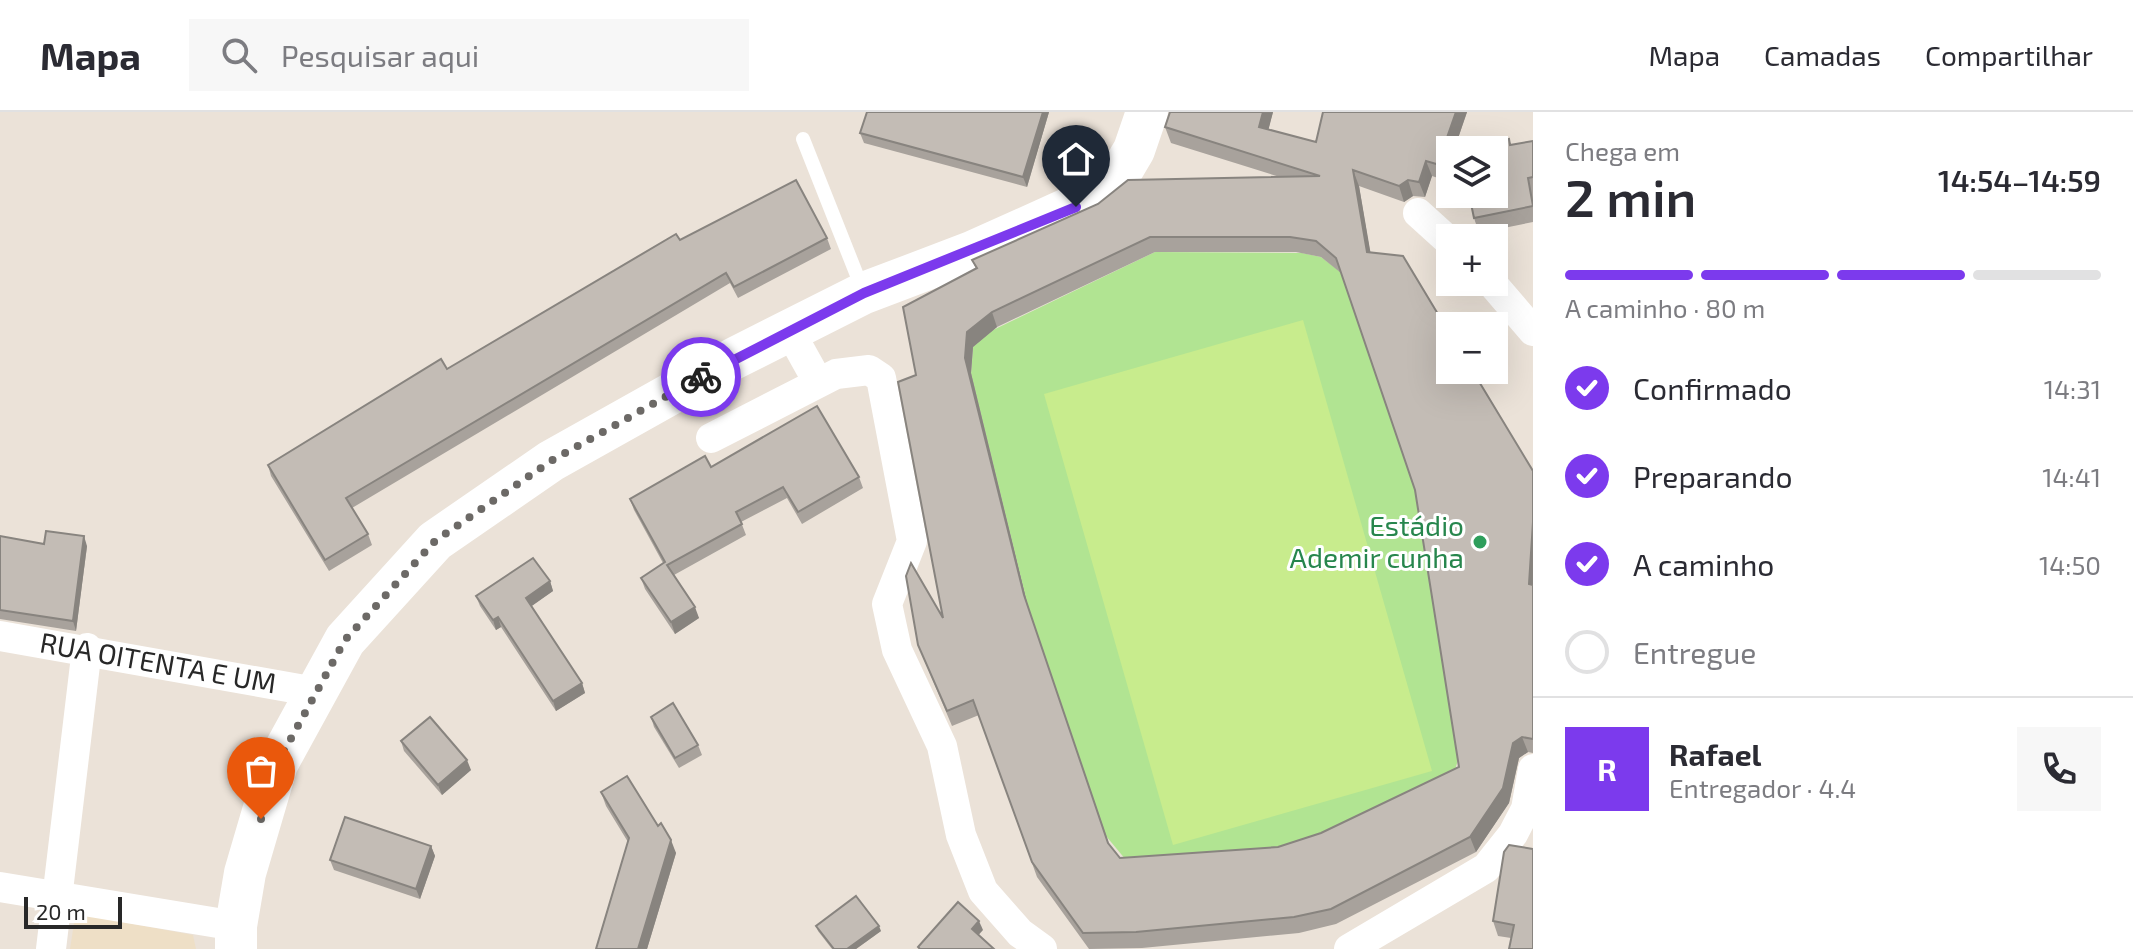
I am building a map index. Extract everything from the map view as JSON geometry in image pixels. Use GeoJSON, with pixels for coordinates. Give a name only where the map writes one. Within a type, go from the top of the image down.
{"type":"FeatureCollection","features":[{"type":"Feature","properties":{"kind":"main road"},"geometry":{"type":"LineString","coordinates":[[236,937],[245,873],[277,764],[345,640],[435,541],[551,461],[789,330],[864,293],[972,252],[1082,204],[1118,177],[1141,131]]}},
{"type":"Feature","properties":{"kind":"street"},"geometry":{"type":"LineString","coordinates":[[1418,213],[1436,229]]}},
{"type":"Feature","properties":{"kind":"street"},"geometry":{"type":"LineString","coordinates":[[1503,296],[1533,331]]}},
{"type":"Feature","properties":{"kind":"street"},"geometry":{"type":"LineString","coordinates":[[789,330],[818,382]]}},
{"type":"Feature","properties":{"kind":"street"},"geometry":{"type":"LineString","coordinates":[[711,438],[818,382],[851,370],[869,370],[881,378],[912,541],[887,604],[897,650],[942,746],[961,835],[983,891],[1020,933],[1042,949]]}},
{"type":"Feature","properties":{"kind":"street","name":"RUA OITENTA E UM"},"geometry":{"type":"LineString","coordinates":[[0,636],[87,648],[316,692]]}},
{"type":"Feature","properties":{"kind":"street"},"geometry":{"type":"LineString","coordinates":[[51,949],[87,648]]}},
{"type":"Feature","properties":{"kind":"street"},"geometry":{"type":"LineString","coordinates":[[1349,949],[1486,868],[1513,834],[1526,809],[1533,769]]}},
{"type":"Feature","properties":{"kind":"street"},"geometry":{"type":"LineString","coordinates":[[0,887],[58,896],[236,937]]}},
{"type":"Feature","properties":{"kind":"lane"},"geometry":{"type":"LineString","coordinates":[[803,139],[864,293]]}},
{"type":"Feature","properties":{"kind":"shaded area"},"geometry":{"type":"Polygon","coordinates":[[[84,915],[193,935],[196,949],[70,949],[74,923],[84,915]]]}},
{"type":"Feature","properties":{"kind":"green space"},"geometry":{"type":"Polygon","coordinates":[[[1155,252],[1302,253],[1321,257],[1342,273],[1420,505],[1460,754],[1451,782],[1326,848],[1136,872],[1106,836],[1029,611],[971,374],[973,347],[991,331],[1155,252]]]}},
{"type":"Feature","properties":{"kind":"green space"},"geometry":{"type":"Polygon","coordinates":[[[1303,320],[1432,771],[1173,845],[1044,394],[1303,320]]]}},
{"type":"Feature","properties":{"kind":"building"},"geometry":{"type":"Polygon","coordinates":[[[867,112],[1043,112],[1023,177],[860,133],[867,112]]]}},
{"type":"Feature","properties":{"kind":"building","name":"Estádio Ademir cunha"},"geometry":{"type":"Polygon","coordinates":[[[1170,112],[1263,112],[1259,127],[1316,142],[1323,112],[1456,112],[1448,136],[1436,136],[1436,164],[1426,161],[1419,182],[1408,180],[1399,186],[1353,170],[1367,252],[1403,256],[1437,312],[1436,384],[1480,384],[1533,471],[1529,584],[1533,585],[1533,739],[1522,737],[1513,743],[1503,788],[1470,837],[1331,909],[1294,917],[1136,932],[1083,933],[1032,862],[973,700],[947,711],[918,645],[906,576],[911,563],[943,618],[898,382],[916,375],[903,307],[977,268],[972,260],[1098,204],[1128,180],[1320,176],[1165,127],[1170,112]],[[1150,237],[992,312],[967,332],[965,358],[1024,595],[1108,843],[1120,858],[1278,847],[1321,833],[1459,767],[1415,490],[1336,258],[1316,241],[1290,237],[1150,237]]]}},
{"type":"Feature","properties":{"kind":"building","name":"Estádio Ademir cunha"},"geometry":{"type":"Polygon","coordinates":[[[1508,139],[1510,145],[1533,141],[1533,177],[1528,178],[1533,206],[1474,218],[1472,208],[1508,208],[1508,139]]]}},
{"type":"Feature","properties":{"kind":"building"},"geometry":{"type":"Polygon","coordinates":[[[796,180],[827,238],[734,287],[726,273],[346,498],[368,534],[325,560],[268,465],[441,359],[447,369],[676,234],[680,240],[796,180]]]}},
{"type":"Feature","properties":{"kind":"building"},"geometry":{"type":"Polygon","coordinates":[[[817,406],[859,477],[798,512],[783,487],[736,512],[742,524],[667,565],[695,607],[671,622],[641,578],[665,562],[630,499],[705,456],[711,467],[817,406]]]}},
{"type":"Feature","properties":{"kind":"building"},"geometry":{"type":"Polygon","coordinates":[[[46,531],[84,536],[73,621],[0,610],[0,536],[44,544],[46,531]]]}},
{"type":"Feature","properties":{"kind":"building"},"geometry":{"type":"Polygon","coordinates":[[[533,558],[550,581],[526,598],[582,683],[553,701],[498,617],[493,620],[476,596],[533,558]]]}},
{"type":"Feature","properties":{"kind":"building"},"geometry":{"type":"Polygon","coordinates":[[[673,703],[698,745],[675,758],[651,717],[673,703]]]}},
{"type":"Feature","properties":{"kind":"building"},"geometry":{"type":"Polygon","coordinates":[[[430,717],[467,760],[438,785],[401,741],[430,717]]]}},
{"type":"Feature","properties":{"kind":"building"},"geometry":{"type":"Polygon","coordinates":[[[627,776],[658,826],[661,823],[671,840],[638,949],[596,949],[629,838],[601,792],[627,776]]]}},
{"type":"Feature","properties":{"kind":"building"},"geometry":{"type":"Polygon","coordinates":[[[345,817],[431,846],[416,889],[330,860],[345,817]]]}},
{"type":"Feature","properties":{"kind":"building"},"geometry":{"type":"Polygon","coordinates":[[[1509,845],[1533,849],[1533,949],[1509,949],[1514,925],[1493,921],[1504,852],[1509,845]]]}},
{"type":"Feature","properties":{"kind":"building"},"geometry":{"type":"Polygon","coordinates":[[[856,896],[879,926],[847,949],[834,949],[816,926],[856,896]]]}},
{"type":"Feature","properties":{"kind":"building"},"geometry":{"type":"Polygon","coordinates":[[[958,902],[979,921],[972,929],[994,949],[920,949],[918,947],[958,902]]]}},
{"type":"Feature","properties":{"kind":"way so far"},"geometry":{"type":"LineString","coordinates":[[261,819],[277,764],[345,640],[435,541],[551,461],[701,377]]}},
{"type":"Feature","properties":{"kind":"place","name":"Estádio Ademir cunha"},"geometry":{"type":"Point","coordinates":[1480,542]}},
{"type":"Feature","properties":{"kind":"route"},"geometry":{"type":"LineString","coordinates":[[701,377],[864,293],[911,272],[972,252],[1076,207]]}}]}
